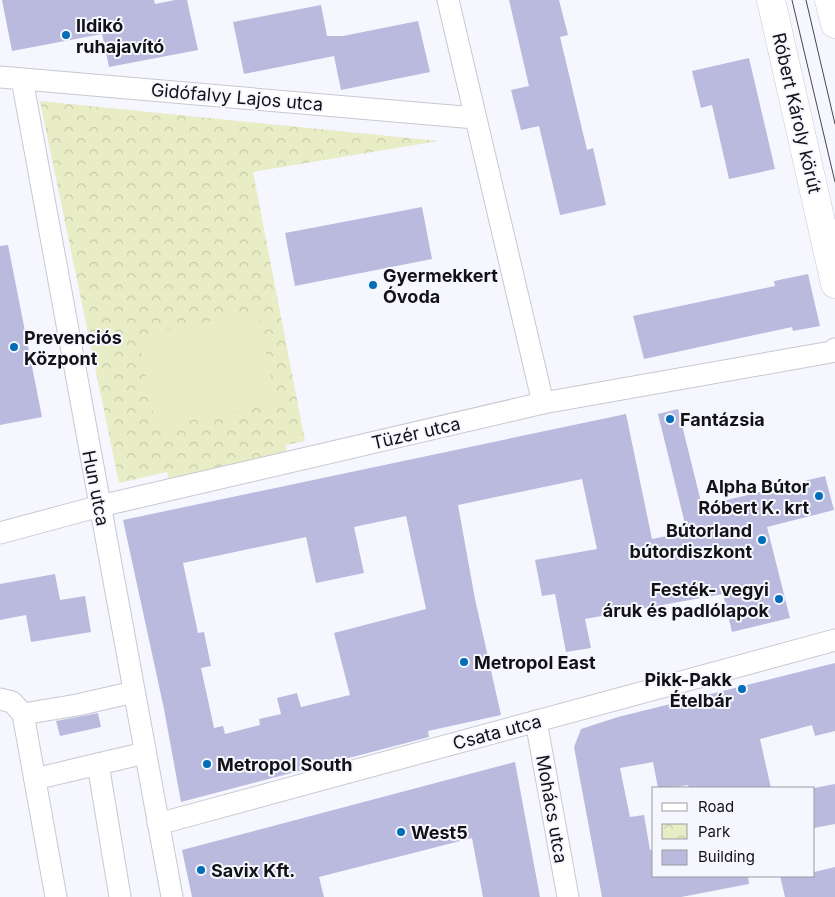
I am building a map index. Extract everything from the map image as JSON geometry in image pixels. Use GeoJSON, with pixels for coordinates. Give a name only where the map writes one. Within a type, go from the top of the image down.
{"type":"FeatureCollection","features":[{"type":"Feature","properties":{"kind":"main road","name":"Róbert Károly körút"},"geometry":{"type":"LineString","coordinates":[[771,0],[835,284]]}},
{"type":"Feature","properties":{"kind":"main road"},"geometry":{"type":"LineString","coordinates":[[830,0],[835,24]]}},
{"type":"Feature","properties":{"kind":"street"},"geometry":{"type":"LineString","coordinates":[[448,0],[543,403]]}},
{"type":"Feature","properties":{"kind":"street","name":"Gidófalvy Lajos utca"},"geometry":{"type":"LineString","coordinates":[[0,77],[475,118]]}},
{"type":"Feature","properties":{"kind":"street","name":"Hun utca"},"geometry":{"type":"LineString","coordinates":[[22,79],[172,897]]}},
{"type":"Feature","properties":{"kind":"street","name":"Tüzér utca"},"geometry":{"type":"LineString","coordinates":[[0,533],[100,506],[543,403],[831,352],[835,349]]}},
{"type":"Feature","properties":{"kind":"street","name":"Csata utca"},"geometry":{"type":"LineString","coordinates":[[158,824],[835,640]]}},
{"type":"Feature","properties":{"kind":"street"},"geometry":{"type":"LineString","coordinates":[[23,714],[77,705],[134,692]]}},
{"type":"Feature","properties":{"kind":"street"},"geometry":{"type":"LineString","coordinates":[[0,699],[12,702],[23,714],[56,897]]}},
{"type":"Feature","properties":{"kind":"street","name":"Mohács utca"},"geometry":{"type":"LineString","coordinates":[[536,721],[568,897]]}},
{"type":"Feature","properties":{"kind":"street"},"geometry":{"type":"LineString","coordinates":[[35,779],[145,753]]}},
{"type":"Feature","properties":{"kind":"street"},"geometry":{"type":"LineString","coordinates":[[98,764],[120,897]]}},
{"type":"Feature","properties":{"kind":"green space"},"geometry":{"type":"Polygon","coordinates":[[[40,101],[439,141],[253,172],[305,441],[286,445],[287,453],[169,482],[167,472],[119,483],[40,101]]]}},
{"type":"Feature","properties":{"kind":"green space"},"geometry":{"type":"Polygon","coordinates":[[[258,312],[276,404],[156,427],[138,336],[258,312]]]}},
{"type":"Feature","properties":{"kind":"building"},"geometry":{"type":"Polygon","coordinates":[[[2,0],[154,0],[155,4],[187,0],[198,50],[109,67],[102,34],[12,51],[2,0]]]}},
{"type":"Feature","properties":{"kind":"building"},"geometry":{"type":"Polygon","coordinates":[[[509,0],[559,0],[568,35],[560,37],[587,150],[593,148],[606,205],[560,215],[539,126],[521,130],[511,90],[529,86],[509,0]]]}},
{"type":"Feature","properties":{"kind":"building"},"geometry":{"type":"Polygon","coordinates":[[[321,5],[327,36],[343,36],[418,21],[430,72],[341,90],[334,56],[244,74],[233,22],[321,5]]]}},
{"type":"Feature","properties":{"kind":"building"},"geometry":{"type":"Polygon","coordinates":[[[749,58],[775,169],[729,179],[712,105],[701,108],[692,71],[749,58]]]}},
{"type":"Feature","properties":{"kind":"building"},"geometry":{"type":"Polygon","coordinates":[[[422,207],[432,259],[295,286],[285,233],[422,207]]]}},
{"type":"Feature","properties":{"kind":"building","name":"Prevenciós Központ"},"geometry":{"type":"Polygon","coordinates":[[[8,245],[42,417],[0,425],[0,246],[8,245]]]}},
{"type":"Feature","properties":{"kind":"building"},"geometry":{"type":"Polygon","coordinates":[[[808,274],[820,326],[793,331],[792,327],[644,359],[633,316],[775,286],[774,281],[808,274]]]}},
{"type":"Feature","properties":{"kind":"building"},"geometry":{"type":"Polygon","coordinates":[[[678,409],[702,506],[825,476],[834,510],[767,527],[790,618],[732,632],[723,594],[585,619],[591,648],[566,652],[555,594],[542,596],[535,560],[597,549],[582,479],[458,505],[475,599],[501,715],[428,731],[429,737],[181,802],[164,709],[123,520],[626,414],[652,539],[687,532],[658,414],[678,409]],[[406,516],[354,527],[364,573],[316,583],[306,537],[183,563],[198,633],[204,632],[211,666],[201,668],[214,728],[223,726],[225,734],[260,725],[259,719],[281,714],[277,698],[297,693],[301,707],[350,695],[334,633],[426,609],[406,516]]]}},
{"type":"Feature","properties":{"kind":"building"},"geometry":{"type":"Polygon","coordinates":[[[55,574],[60,600],[85,596],[91,632],[31,642],[26,615],[0,620],[0,584],[55,574]]]}},
{"type":"Feature","properties":{"kind":"building"},"geometry":{"type":"Polygon","coordinates":[[[835,663],[835,731],[815,736],[812,725],[760,739],[771,787],[689,787],[688,785],[658,787],[653,762],[620,768],[630,817],[644,815],[650,850],[652,850],[652,877],[748,877],[749,884],[681,897],[602,897],[574,747],[581,729],[618,717],[835,663]]]}},
{"type":"Feature","properties":{"kind":"building"},"geometry":{"type":"Polygon","coordinates":[[[98,713],[101,727],[60,736],[56,721],[98,713]]]}},
{"type":"Feature","properties":{"kind":"building","name":"West5"},"geometry":{"type":"Polygon","coordinates":[[[515,762],[540,897],[483,897],[472,838],[319,877],[324,897],[192,897],[182,850],[515,762]]]}},
{"type":"Feature","properties":{"kind":"building"},"geometry":{"type":"Polygon","coordinates":[[[835,784],[835,824],[815,828],[815,788],[835,784]]]}},
{"type":"Feature","properties":{"kind":"building"},"geometry":{"type":"Polygon","coordinates":[[[835,867],[835,897],[785,897],[780,877],[815,877],[815,872],[835,867]]]}},
{"type":"Feature","properties":{"kind":"tram line"},"geometry":{"type":"LineString","coordinates":[[792,0],[835,182]]}},
{"type":"Feature","properties":{"kind":"tram line"},"geometry":{"type":"LineString","coordinates":[[806,0],[835,124]]}},
{"type":"Feature","properties":{"kind":"place","name":"Ildikó ruhajavító"},"geometry":{"type":"Point","coordinates":[66,35]}},
{"type":"Feature","properties":{"kind":"place","name":"Gyermekkert Óvoda"},"geometry":{"type":"Point","coordinates":[373,285]}},
{"type":"Feature","properties":{"kind":"place","name":"Prevenciós Központ"},"geometry":{"type":"Point","coordinates":[14,347]}},
{"type":"Feature","properties":{"kind":"place","name":"Fantázsia"},"geometry":{"type":"Point","coordinates":[670,419]}},
{"type":"Feature","properties":{"kind":"place","name":"Alpha Bútor Róbert K. krt"},"geometry":{"type":"Point","coordinates":[819,496]}},
{"type":"Feature","properties":{"kind":"place","name":"Bútorland bútordiszkont"},"geometry":{"type":"Point","coordinates":[762,540]}},
{"type":"Feature","properties":{"kind":"place","name":"Festék- vegyi áruk és padlólapok"},"geometry":{"type":"Point","coordinates":[779,599]}},
{"type":"Feature","properties":{"kind":"place","name":"Metropol East"},"geometry":{"type":"Point","coordinates":[464,662]}},
{"type":"Feature","properties":{"kind":"place","name":"Pikk-Pakk Ételbár"},"geometry":{"type":"Point","coordinates":[742,689]}},
{"type":"Feature","properties":{"kind":"place","name":"Metropol South"},"geometry":{"type":"Point","coordinates":[207,764]}},
{"type":"Feature","properties":{"kind":"place","name":"West5"},"geometry":{"type":"Point","coordinates":[401,832]}},
{"type":"Feature","properties":{"kind":"place","name":"Savix Kft."},"geometry":{"type":"Point","coordinates":[201,870]}}]}
